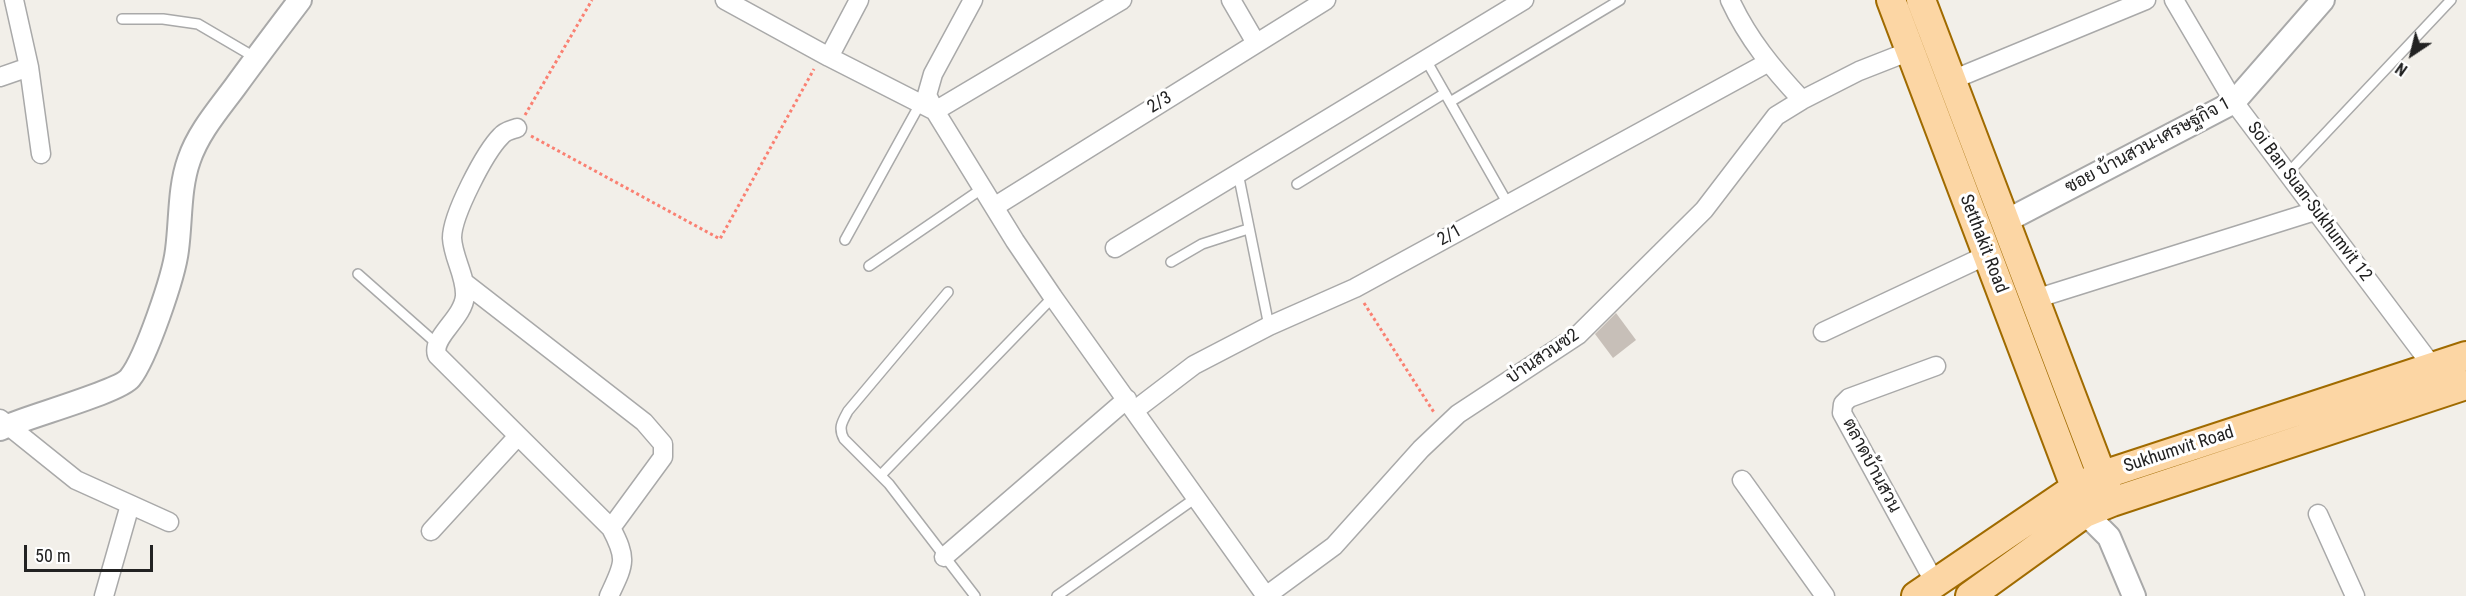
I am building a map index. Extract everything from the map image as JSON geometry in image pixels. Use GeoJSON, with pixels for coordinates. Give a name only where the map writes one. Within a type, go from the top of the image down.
{"type":"FeatureCollection","features":[{"type":"Feature","properties":{"kind":"main road","name":"Setthakit Road"},"geometry":{"type":"LineString","coordinates":[[1891,0],[2080,501]]}},
{"type":"Feature","properties":{"kind":"main road","name":"Setthakit Road"},"geometry":{"type":"LineString","coordinates":[[1928,5],[1952,80],[2112,502]]}},
{"type":"Feature","properties":{"kind":"main road","name":"Sukhumvit Road"},"geometry":{"type":"LineString","coordinates":[[1970,596],[2080,501],[2103,475],[2466,356]]}},
{"type":"Feature","properties":{"kind":"main road","name":"Sukhumvit Road"},"geometry":{"type":"LineString","coordinates":[[1926,590],[2080,501],[2112,502],[2466,385]]}},
{"type":"Feature","properties":{"kind":"street"},"geometry":{"type":"LineString","coordinates":[[14,0],[29,68],[41,154]]}},
{"type":"Feature","properties":{"kind":"street"},"geometry":{"type":"LineString","coordinates":[[2,425],[107,390],[129,380],[141,360],[165,296],[177,252],[188,160],[202,131],[300,0]]}},
{"type":"Feature","properties":{"kind":"street"},"geometry":{"type":"LineString","coordinates":[[725,0],[826,56],[928,108],[1053,297],[1266,596]]}},
{"type":"Feature","properties":{"kind":"street"},"geometry":{"type":"LineString","coordinates":[[928,108],[927,95],[933,74],[973,0]]}},
{"type":"Feature","properties":{"kind":"street"},"geometry":{"type":"LineString","coordinates":[[928,108],[1122,0]]}},
{"type":"Feature","properties":{"kind":"street"},"geometry":{"type":"LineString","coordinates":[[1232,0],[1256,42]]}},
{"type":"Feature","properties":{"kind":"street","name":"2/3"},"geometry":{"type":"LineString","coordinates":[[994,207],[1326,0]]}},
{"type":"Feature","properties":{"kind":"street"},"geometry":{"type":"LineString","coordinates":[[1114,248],[1524,0]]}},
{"type":"Feature","properties":{"kind":"street"},"geometry":{"type":"LineString","coordinates":[[1730,0],[1739,21],[1767,63],[1802,100]]}},
{"type":"Feature","properties":{"kind":"street"},"geometry":{"type":"LineString","coordinates":[[1952,80],[2146,0]]}},
{"type":"Feature","properties":{"kind":"street","name":"Soi Ban Suan-Sukhumvit 12"},"geometry":{"type":"LineString","coordinates":[[2174,0],[2234,102],[2433,367]]}},
{"type":"Feature","properties":{"kind":"street","name":"ซอย บ้านสวน-เศรษฐกิจ 1"},"geometry":{"type":"LineString","coordinates":[[2006,221],[2234,102],[2323,0]]}},
{"type":"Feature","properties":{"kind":"street"},"geometry":{"type":"LineString","coordinates":[[826,56],[855,1]]}},
{"type":"Feature","properties":{"kind":"street","name":"บ่านสวนซ2"},"geometry":{"type":"LineString","coordinates":[[1266,596],[1334,546],[1422,449],[1458,414],[1578,335],[1704,210],[1776,116],[1859,71],[1910,51]]}},
{"type":"Feature","properties":{"kind":"street","name":"2/1"},"geometry":{"type":"LineString","coordinates":[[944,556],[1131,405],[1194,365],[1269,326],[1355,288],[1767,63]]}},
{"type":"Feature","properties":{"kind":"street"},"geometry":{"type":"LineString","coordinates":[[0,77],[29,68]]}},
{"type":"Feature","properties":{"kind":"street"},"geometry":{"type":"LineString","coordinates":[[517,128],[506,131],[498,140],[463,199],[452,238],[465,283],[465,297],[460,314],[436,343],[437,355],[611,528],[623,554],[622,563],[609,596]]}},
{"type":"Feature","properties":{"kind":"street"},"geometry":{"type":"LineString","coordinates":[[2035,299],[2315,211]]}},
{"type":"Feature","properties":{"kind":"street"},"geometry":{"type":"LineString","coordinates":[[1823,332],[1987,255]]}},
{"type":"Feature","properties":{"kind":"street"},"geometry":{"type":"LineString","coordinates":[[465,283],[644,423],[663,444],[663,457],[659,465],[611,528]]}},
{"type":"Feature","properties":{"kind":"street","name":"ตลาดบ้านสวน"},"geometry":{"type":"LineString","coordinates":[[1926,590],[1842,413],[1843,404],[1849,398],[1936,366]]}},
{"type":"Feature","properties":{"kind":"street"},"geometry":{"type":"LineString","coordinates":[[2,425],[76,480],[169,522]]}},
{"type":"Feature","properties":{"kind":"street"},"geometry":{"type":"LineString","coordinates":[[431,531],[518,435]]}},
{"type":"Feature","properties":{"kind":"street"},"geometry":{"type":"LineString","coordinates":[[1742,480],[1825,596]]}},
{"type":"Feature","properties":{"kind":"street"},"geometry":{"type":"LineString","coordinates":[[2080,501],[2109,537],[2134,596]]}},
{"type":"Feature","properties":{"kind":"street"},"geometry":{"type":"LineString","coordinates":[[2109,537],[2112,502]]}},
{"type":"Feature","properties":{"kind":"street"},"geometry":{"type":"LineString","coordinates":[[104,596],[130,505]]}},
{"type":"Feature","properties":{"kind":"street"},"geometry":{"type":"LineString","coordinates":[[2318,514],[2355,596]]}},
{"type":"Feature","properties":{"kind":"lane"},"geometry":{"type":"LineString","coordinates":[[1450,102],[1620,0]]}},
{"type":"Feature","properties":{"kind":"lane"},"geometry":{"type":"LineString","coordinates":[[2287,174],[2451,0]]}},
{"type":"Feature","properties":{"kind":"lane"},"geometry":{"type":"LineString","coordinates":[[122,19],[163,19],[198,24],[256,58]]}},
{"type":"Feature","properties":{"kind":"lane"},"geometry":{"type":"LineString","coordinates":[[1426,60],[1508,204]]}},
{"type":"Feature","properties":{"kind":"lane"},"geometry":{"type":"LineString","coordinates":[[1297,184],[1445,93]]}},
{"type":"Feature","properties":{"kind":"lane"},"geometry":{"type":"LineString","coordinates":[[845,240],[928,108]]}},
{"type":"Feature","properties":{"kind":"lane"},"geometry":{"type":"LineString","coordinates":[[1238,173],[1269,326]]}},
{"type":"Feature","properties":{"kind":"lane"},"geometry":{"type":"LineString","coordinates":[[869,266],[983,189]]}},
{"type":"Feature","properties":{"kind":"lane"},"geometry":{"type":"LineString","coordinates":[[1171,262],[1202,244],[1248,229]]}},
{"type":"Feature","properties":{"kind":"lane"},"geometry":{"type":"LineString","coordinates":[[358,274],[436,343]]}},
{"type":"Feature","properties":{"kind":"lane"},"geometry":{"type":"LineString","coordinates":[[948,292],[848,411],[840,426],[844,439],[881,475],[975,596]]}},
{"type":"Feature","properties":{"kind":"lane"},"geometry":{"type":"LineString","coordinates":[[881,475],[1053,297]]}},
{"type":"Feature","properties":{"kind":"lane"},"geometry":{"type":"LineString","coordinates":[[1057,596],[1197,497]]}},
{"type":"Feature","properties":{"kind":"path"},"geometry":{"type":"LineString","coordinates":[[592,0],[517,128],[720,239],[826,56]]}},
{"type":"Feature","properties":{"kind":"path"},"geometry":{"type":"LineString","coordinates":[[1355,288],[1443,428]]}},
{"type":"Feature","properties":{"kind":"building"},"geometry":{"type":"Polygon","coordinates":[[[1616,313],[1636,340],[1613,358],[1595,334],[1616,313]]]}}]}
